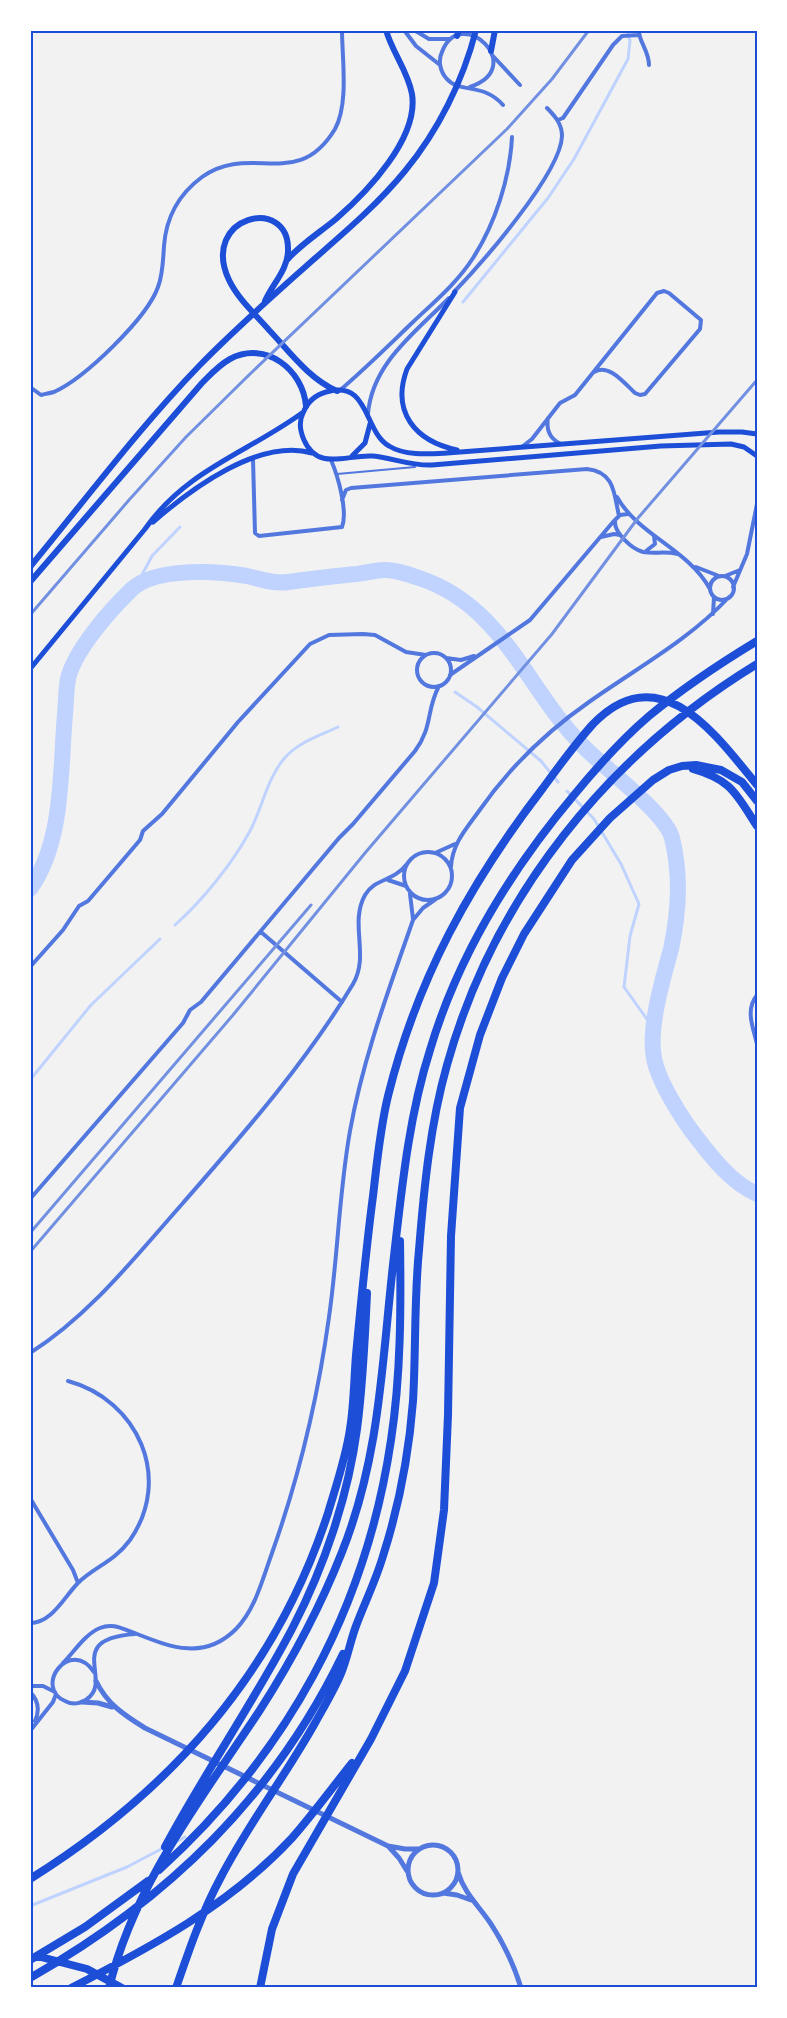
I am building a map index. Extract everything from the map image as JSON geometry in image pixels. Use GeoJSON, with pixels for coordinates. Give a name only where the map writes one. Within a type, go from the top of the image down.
{"type":"FeatureCollection","features":[{"type":"Feature","properties":{"kind":"highway"},"geometry":{"type":"LineString","coordinates":[[147,1886],[301,1642],[328,1586],[353,1520],[367,1472],[381,1400],[407,1148],[418,1093],[430,1048],[450,993],[472,945],[514,873],[553,820],[620,742],[681,691],[757,642]]}},
{"type":"Feature","properties":{"kind":"highway"},"geometry":{"type":"LineString","coordinates":[[176,1988],[204,1914],[232,1857],[316,1722],[340,1675],[383,1556],[406,1461],[413,1402],[418,1256],[432,1130],[447,1064],[469,999],[496,938],[529,881],[603,788],[699,702],[757,664]]}},
{"type":"Feature","properties":{"kind":"highway"},"geometry":{"type":"LineString","coordinates":[[30,1879],[96,1834],[170,1770],[224,1710],[281,1623],[303,1580],[337,1485],[350,1430],[369,1223],[380,1136],[388,1098],[410,1022],[425,983],[475,885],[511,830],[582,736],[607,711],[625,702],[644,699],[674,703],[683,707],[699,720],[757,783]]}},
{"type":"Feature","properties":{"kind":"highway"},"geometry":{"type":"LineString","coordinates":[[260,1988],[272,1929],[293,1874],[371,1738],[405,1671],[434,1583],[445,1487],[451,1236],[460,1108],[480,1035],[502,978],[524,934],[572,860],[610,818],[642,789],[669,770],[696,765],[721,770],[742,782],[757,801]]}},
{"type":"Feature","properties":{"kind":"highway"},"geometry":{"type":"LineString","coordinates":[[682,766],[718,778],[732,788],[757,826]]}},
{"type":"Feature","properties":{"kind":"highway"},"geometry":{"type":"LineString","coordinates":[[749,791],[757,809]]}},
{"type":"Feature","properties":{"kind":"highway"},"geometry":{"type":"LineString","coordinates":[[30,1960],[85,1927],[143,1885],[228,1801],[265,1753],[305,1692],[338,1628],[364,1557],[385,1476],[394,1410],[399,1327],[400,1211]]}},
{"type":"Feature","properties":{"kind":"highway"},"geometry":{"type":"LineString","coordinates":[[109,1988],[121,1948],[164,1848],[293,1627],[328,1544],[345,1488],[357,1430],[364,1360],[369,1223]]}},
{"type":"Feature","properties":{"kind":"highway"},"geometry":{"type":"LineString","coordinates":[[30,1978],[120,1921],[158,1891],[211,1842],[259,1788],[299,1731],[325,1688],[357,1625]]}},
{"type":"Feature","properties":{"kind":"highway"},"geometry":{"type":"LineString","coordinates":[[71,1988],[158,1943],[242,1885],[292,1837],[371,1738]]}},
{"type":"Feature","properties":{"kind":"highway"},"geometry":{"type":"LineString","coordinates":[[30,1955],[63,1961],[87,1969],[122,1988]]}},
{"type":"Feature","properties":{"kind":"main road"},"geometry":{"type":"LineString","coordinates":[[264,304],[287,261],[296,250],[337,218],[364,190],[408,132],[412,114],[412,96],[386,30]]}},
{"type":"Feature","properties":{"kind":"main road"},"geometry":{"type":"LineString","coordinates":[[30,567],[164,405],[238,327],[383,196],[426,143],[447,106],[476,30]]}},
{"type":"Feature","properties":{"kind":"main road"},"geometry":{"type":"LineString","coordinates":[[492,53],[495,30]]}},
{"type":"Feature","properties":{"kind":"main road"},"geometry":{"type":"LineString","coordinates":[[287,261],[288,245],[285,237],[277,224],[268,219],[252,218],[237,225],[225,243],[224,263],[228,279],[247,306],[322,383],[357,399],[364,406],[382,442],[397,450],[436,454],[719,432],[757,434]]}},
{"type":"Feature","properties":{"kind":"main road"},"geometry":{"type":"LineString","coordinates":[[455,292],[407,369],[403,381],[402,400],[410,422],[425,438],[449,449],[471,452]]}},
{"type":"Feature","properties":{"kind":"main road"},"geometry":{"type":"LineString","coordinates":[[30,582],[202,383],[215,369],[231,358],[256,353],[267,355],[286,365],[295,374],[302,386],[305,409],[300,424],[302,435],[307,446],[315,454]]}},
{"type":"Feature","properties":{"kind":"main road"},"geometry":{"type":"LineString","coordinates":[[30,669],[159,509],[197,476],[267,436],[305,409],[316,396],[338,391]]}},
{"type":"Feature","properties":{"kind":"main road"},"geometry":{"type":"LineString","coordinates":[[350,457],[366,442],[370,422]]}},
{"type":"Feature","properties":{"kind":"main road"},"geometry":{"type":"LineString","coordinates":[[145,529],[177,501],[203,483],[253,459],[285,451],[302,450],[331,460],[350,457],[382,458],[425,465],[661,446],[731,444],[744,447],[757,456]]}},
{"type":"Feature","properties":{"kind":"street"},"geometry":{"type":"LineString","coordinates":[[30,387],[41,395],[54,392],[90,367],[132,328],[148,308],[159,286],[167,223],[187,189],[204,176],[236,163],[296,163],[308,158],[320,147],[335,129],[341,115],[342,30]]}},
{"type":"Feature","properties":{"kind":"street"},"geometry":{"type":"LineString","coordinates":[[404,30],[416,46],[440,65],[446,78],[451,82],[457,86],[485,91],[502,105]]}},
{"type":"Feature","properties":{"kind":"street"},"geometry":{"type":"LineString","coordinates":[[414,30],[429,39],[470,34],[477,36],[483,40],[520,85]]}},
{"type":"Feature","properties":{"kind":"street"},"geometry":{"type":"LineString","coordinates":[[558,120],[563,118],[610,48],[622,36],[633,37],[639,33],[647,51],[649,64]]}},
{"type":"Feature","properties":{"kind":"street"},"geometry":{"type":"LineString","coordinates":[[440,65],[442,51],[456,35]]}},
{"type":"Feature","properties":{"kind":"street"},"geometry":{"type":"LineString","coordinates":[[470,87],[485,79],[493,64],[492,53]]}},
{"type":"Feature","properties":{"kind":"street"},"geometry":{"type":"LineString","coordinates":[[368,415],[371,393],[383,368],[502,239],[546,174],[560,145],[561,133],[558,120],[547,108]]}},
{"type":"Feature","properties":{"kind":"street"},"geometry":{"type":"LineString","coordinates":[[338,391],[447,290],[473,258],[499,199],[509,163],[512,137]]}},
{"type":"Feature","properties":{"kind":"street"},"geometry":{"type":"LineString","coordinates":[[517,448],[532,439],[560,403],[575,395],[659,292],[669,293],[701,320],[700,329],[645,394],[635,393],[608,370],[600,369],[594,372]]}},
{"type":"Feature","properties":{"kind":"street"},"geometry":{"type":"LineString","coordinates":[[548,418],[547,427],[550,436],[561,444]]}},
{"type":"Feature","properties":{"kind":"street"},"geometry":{"type":"LineString","coordinates":[[253,459],[253,509],[257,536],[342,527],[344,524],[342,500],[337,474],[331,460]]}},
{"type":"Feature","properties":{"kind":"street"},"geometry":{"type":"LineString","coordinates":[[342,500],[346,490],[358,487],[597,470],[606,476],[628,514],[693,565],[730,580],[733,587]]}},
{"type":"Feature","properties":{"kind":"street"},"geometry":{"type":"LineString","coordinates":[[615,492],[618,517],[615,526],[620,536]]}},
{"type":"Feature","properties":{"kind":"street"},"geometry":{"type":"LineString","coordinates":[[413,920],[423,908],[449,889],[456,843],[510,771],[548,734],[589,702],[699,627],[729,597],[747,554],[757,504]]}},
{"type":"Feature","properties":{"kind":"street"},"geometry":{"type":"LineString","coordinates":[[426,655],[417,667],[418,676],[429,686],[439,686],[445,683],[450,675],[517,630],[540,611],[618,517],[628,514]]}},
{"type":"Feature","properties":{"kind":"street"},"geometry":{"type":"LineString","coordinates":[[753,525],[757,519]]}},
{"type":"Feature","properties":{"kind":"street"},"geometry":{"type":"LineString","coordinates":[[644,552],[650,550],[655,544],[652,533]]}},
{"type":"Feature","properties":{"kind":"street"},"geometry":{"type":"LineString","coordinates":[[599,539],[615,534],[644,552],[666,550],[678,554]]}},
{"type":"Feature","properties":{"kind":"street"},"geometry":{"type":"LineString","coordinates":[[693,565],[713,596],[712,614]]}},
{"type":"Feature","properties":{"kind":"street"},"geometry":{"type":"LineString","coordinates":[[710,589],[711,582],[721,576],[741,570]]}},
{"type":"Feature","properties":{"kind":"street"},"geometry":{"type":"LineString","coordinates":[[713,596],[723,599],[729,597]]}},
{"type":"Feature","properties":{"kind":"street"},"geometry":{"type":"LineString","coordinates":[[30,967],[63,930],[79,906],[88,901],[140,840],[143,831],[162,814],[238,722],[302,651],[319,638],[339,633],[375,635],[406,652],[426,655],[434,653],[446,658],[461,660],[477,655]]}},
{"type":"Feature","properties":{"kind":"street"},"geometry":{"type":"LineString","coordinates":[[446,658],[450,664],[450,675]]}},
{"type":"Feature","properties":{"kind":"street"},"geometry":{"type":"LineString","coordinates":[[30,1199],[183,1023],[190,1010],[201,1002],[261,932],[274,913],[287,901],[422,743],[429,725],[432,702],[439,686]]}},
{"type":"Feature","properties":{"kind":"street"},"geometry":{"type":"LineString","coordinates":[[30,1353],[59,1333],[119,1275],[246,1131],[307,1053],[356,979],[361,947],[357,923],[361,903],[372,886],[399,874],[419,854],[435,853],[456,843]]}},
{"type":"Feature","properties":{"kind":"street"},"geometry":{"type":"LineString","coordinates":[[435,853],[444,858],[451,867]]}},
{"type":"Feature","properties":{"kind":"street"},"geometry":{"type":"LineString","coordinates":[[407,864],[404,875],[413,904],[413,920],[375,1031],[357,1095],[345,1162],[330,1315],[317,1390],[289,1500],[261,1583],[243,1621],[230,1635],[213,1644],[195,1649],[177,1648],[116,1626],[102,1627],[90,1635],[63,1663],[52,1681],[60,1698],[70,1703],[98,1703],[114,1708],[145,1728],[388,1846],[419,1849],[434,1845],[448,1850],[453,1856],[463,1886],[502,1941],[521,1988]]}},
{"type":"Feature","properties":{"kind":"street"},"geometry":{"type":"LineString","coordinates":[[387,880],[407,888],[423,900],[436,899]]}},
{"type":"Feature","properties":{"kind":"street"},"geometry":{"type":"LineString","coordinates":[[261,932],[342,1002]]}},
{"type":"Feature","properties":{"kind":"street"},"geometry":{"type":"LineString","coordinates":[[757,995],[750,1006],[750,1013],[757,1044]]}},
{"type":"Feature","properties":{"kind":"street"},"geometry":{"type":"LineString","coordinates":[[33,1623],[47,1617],[78,1583],[113,1558],[129,1541],[144,1511],[148,1478],[142,1445],[125,1416],[100,1394],[68,1381]]}},
{"type":"Feature","properties":{"kind":"street"},"geometry":{"type":"LineString","coordinates":[[30,1498],[73,1570],[78,1583]]}},
{"type":"Feature","properties":{"kind":"street"},"geometry":{"type":"LineString","coordinates":[[114,1708],[96,1681],[93,1659],[103,1642],[119,1635],[137,1634]]}},
{"type":"Feature","properties":{"kind":"street"},"geometry":{"type":"LineString","coordinates":[[63,1663],[80,1661],[86,1663],[94,1672]]}},
{"type":"Feature","properties":{"kind":"street"},"geometry":{"type":"LineString","coordinates":[[82,1702],[91,1696],[96,1681]]}},
{"type":"Feature","properties":{"kind":"street"},"geometry":{"type":"LineString","coordinates":[[30,1686],[43,1686],[56,1693]]}},
{"type":"Feature","properties":{"kind":"street"},"geometry":{"type":"LineString","coordinates":[[30,1692],[38,1708],[37,1717],[31,1728]]}},
{"type":"Feature","properties":{"kind":"street"},"geometry":{"type":"LineString","coordinates":[[31,1728],[53,1702],[56,1693]]}},
{"type":"Feature","properties":{"kind":"street"},"geometry":{"type":"LineString","coordinates":[[388,1846],[399,1858],[416,1889],[422,1893],[457,1895],[473,1901]]}},
{"type":"Feature","properties":{"kind":"street"},"geometry":{"type":"LineString","coordinates":[[408,1876],[409,1861],[419,1849]]}},
{"type":"Feature","properties":{"kind":"street"},"geometry":{"type":"LineString","coordinates":[[441,1893],[454,1883],[458,1871]]}},
{"type":"Feature","properties":{"kind":"lane"},"geometry":{"type":"LineString","coordinates":[[337,474],[425,465]]}},
{"type":"Feature","properties":{"kind":"waterway"},"geometry":{"type":"LineString","coordinates":[[463,302],[548,198],[574,159],[628,59],[630,41],[627,30]]}},
{"type":"Feature","properties":{"kind":"waterway"},"geometry":{"type":"LineString","coordinates":[[136,586],[152,556],[180,527]]}},
{"type":"Feature","properties":{"kind":"waterway"},"geometry":{"type":"LineString","coordinates":[[30,889],[41,870],[55,828],[61,782],[68,679],[85,643],[132,589],[156,577],[187,572],[234,574],[277,582],[378,570],[398,571],[419,578],[448,591],[473,609],[494,629],[565,726],[586,749],[634,792],[667,828],[672,838],[677,865],[677,907],[671,949],[653,1032],[656,1067],[678,1110],[716,1162],[739,1184],[757,1194]]}},
{"type":"Feature","properties":{"kind":"waterway"},"geometry":{"type":"LineString","coordinates":[[455,692],[477,707],[541,761],[558,782]]}},
{"type":"Feature","properties":{"kind":"waterway"},"geometry":{"type":"LineString","coordinates":[[175,925],[206,893],[235,856],[250,831],[273,776],[283,760],[301,744],[338,727]]}},
{"type":"Feature","properties":{"kind":"waterway"},"geometry":{"type":"LineString","coordinates":[[567,791],[594,819],[621,864],[639,904],[630,936],[624,987],[654,1029]]}},
{"type":"Feature","properties":{"kind":"waterway"},"geometry":{"type":"LineString","coordinates":[[30,1080],[91,1005],[160,939]]}},
{"type":"Feature","properties":{"kind":"waterway"},"geometry":{"type":"LineString","coordinates":[[176,1842],[185,1837]]}},
{"type":"Feature","properties":{"kind":"waterway"},"geometry":{"type":"LineString","coordinates":[[30,1906],[127,1867],[165,1847]]}},
{"type":"Feature","properties":{"kind":"railway"},"geometry":{"type":"LineString","coordinates":[[30,615],[186,437],[507,129],[552,79],[589,30]]}},
{"type":"Feature","properties":{"kind":"railway"},"geometry":{"type":"LineString","coordinates":[[30,1252],[233,1015],[365,853],[552,634],[638,518],[757,380]]}},
{"type":"Feature","properties":{"kind":"railway"},"geometry":{"type":"LineString","coordinates":[[30,1233],[311,905]]}}]}
